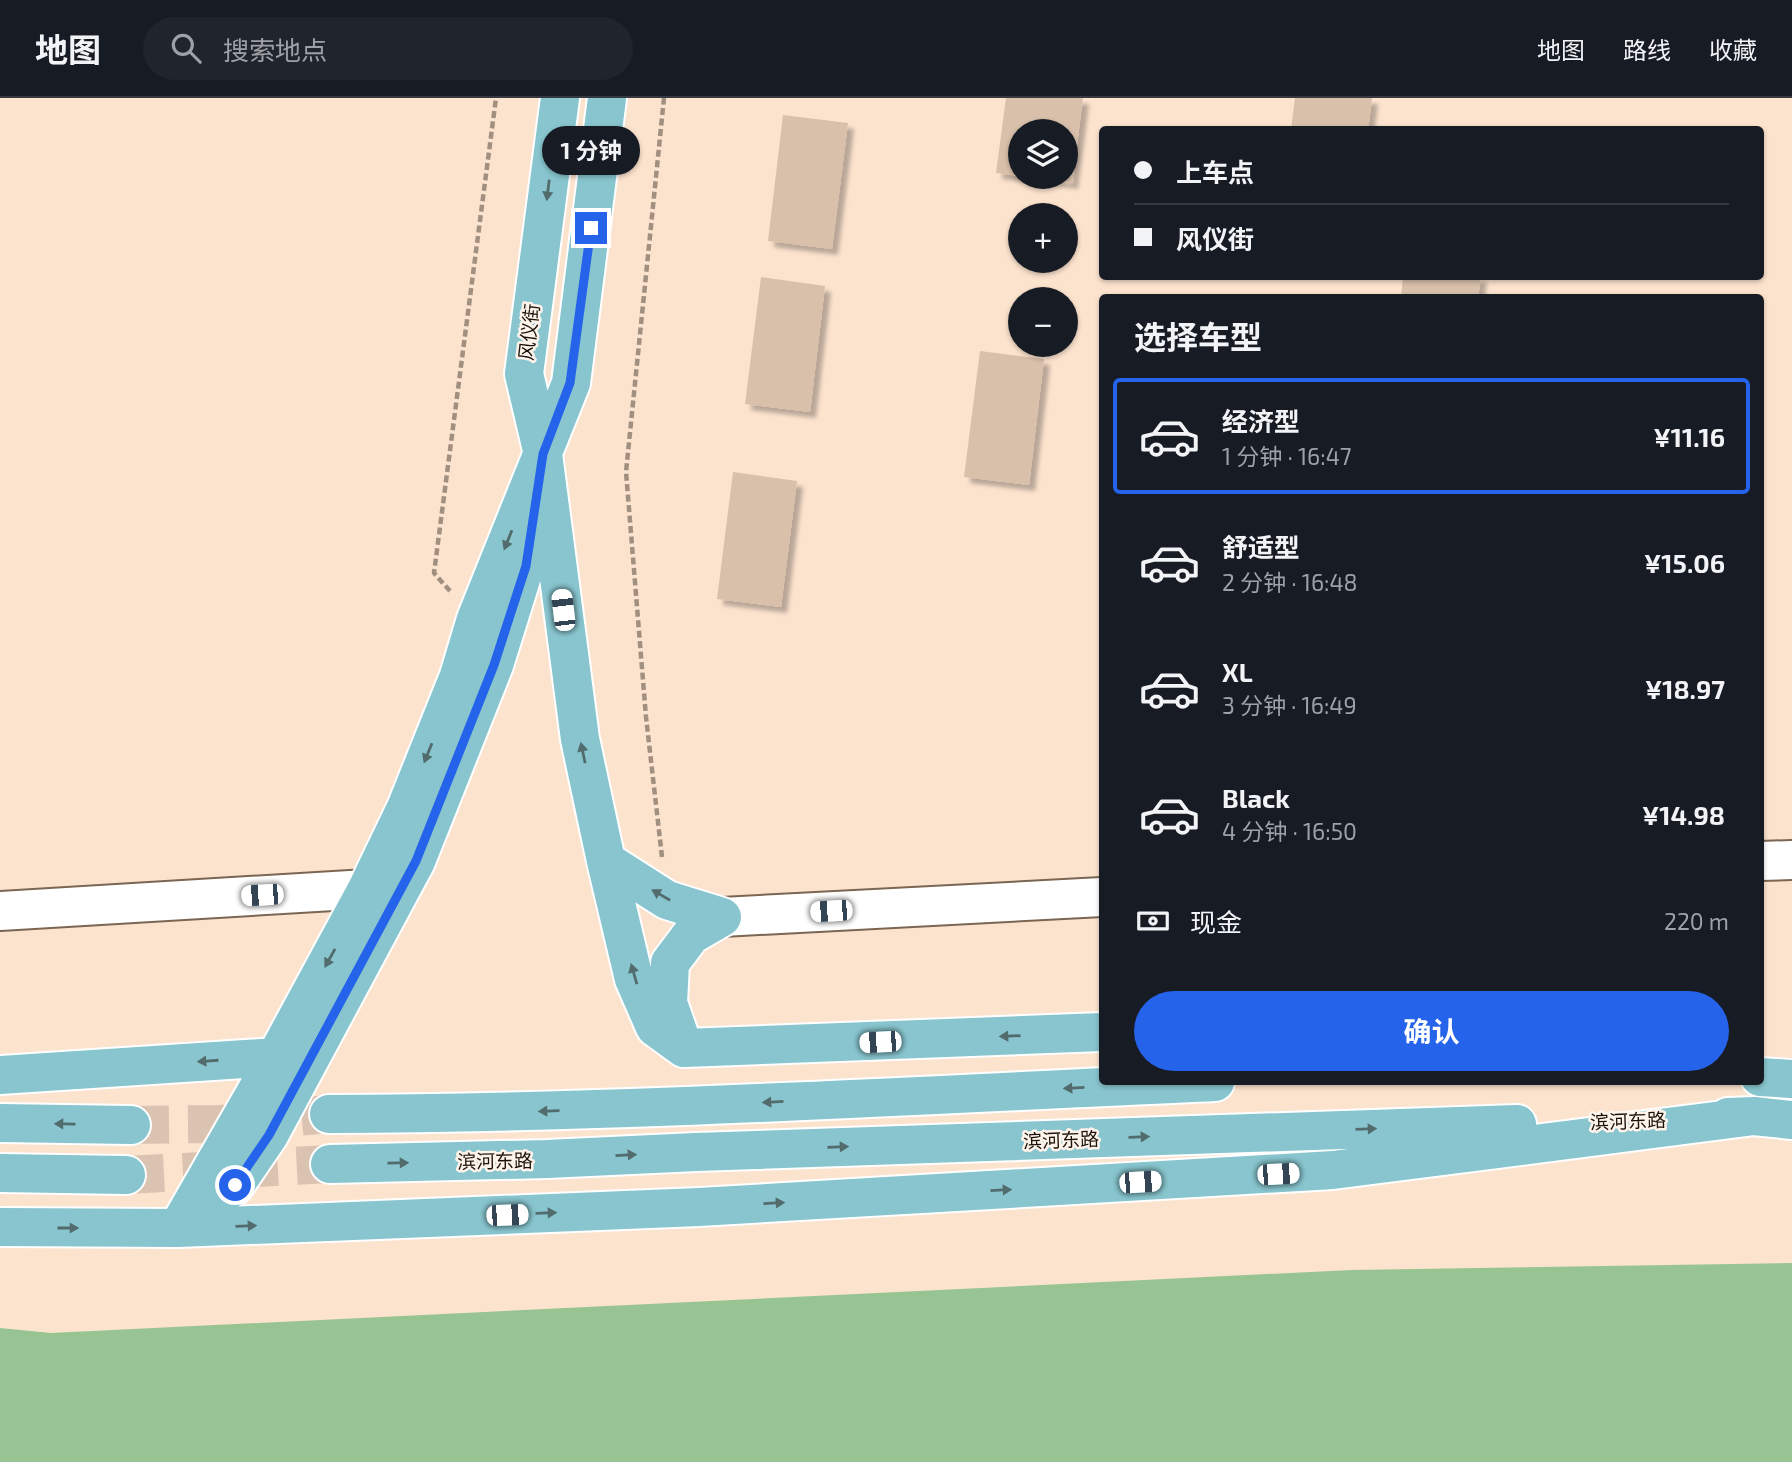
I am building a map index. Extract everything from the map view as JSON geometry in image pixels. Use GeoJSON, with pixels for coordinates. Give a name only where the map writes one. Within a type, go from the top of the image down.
{"type":"FeatureCollection","features":[{"type":"Feature","properties":{"kind":"main road","name":"风仪街"},"geometry":{"type":"LineString","coordinates":[[560,98],[524,374],[543,454],[580,739],[606,861],[635,979],[655,1027],[684,1048]]}},
{"type":"Feature","properties":{"kind":"main road"},"geometry":{"type":"LineString","coordinates":[[177,1228],[276,1057],[367,890],[411,796],[459,676],[476,619],[570,383],[607,98]]}},
{"type":"Feature","properties":{"kind":"main road"},"geometry":{"type":"LineString","coordinates":[[177,1228],[235,1185],[269,1135],[416,861],[494,665],[526,566],[543,454]]}},
{"type":"Feature","properties":{"kind":"main road"},"geometry":{"type":"LineString","coordinates":[[606,861],[667,900],[722,917]]}},
{"type":"Feature","properties":{"kind":"main road"},"geometry":{"type":"LineString","coordinates":[[722,917],[691,935],[670,963],[668,1003],[684,1048],[1099,1032]]}},
{"type":"Feature","properties":{"kind":"main road"},"geometry":{"type":"LineString","coordinates":[[0,1075],[276,1057]]}},
{"type":"Feature","properties":{"kind":"main road"},"geometry":{"type":"LineString","coordinates":[[1764,1077],[1792,1079]]}},
{"type":"Feature","properties":{"kind":"main road"},"geometry":{"type":"LineString","coordinates":[[329,1114],[462,1114],[690,1106],[1149,1085]]}},
{"type":"Feature","properties":{"kind":"main road"},"geometry":{"type":"LineString","coordinates":[[0,1227],[177,1228],[685,1208],[1333,1170],[1754,1116]]}},
{"type":"Feature","properties":{"kind":"main road","name":"滨河东路"},"geometry":{"type":"LineString","coordinates":[[330,1164],[547,1159],[1754,1116],[1792,1120]]}},
{"type":"Feature","properties":{"kind":"main road"},"geometry":{"type":"LineString","coordinates":[[0,1123],[131,1125]]}},
{"type":"Feature","properties":{"kind":"main road"},"geometry":{"type":"LineString","coordinates":[[0,1173],[126,1175]]}},
{"type":"Feature","properties":{"kind":"street"},"geometry":{"type":"LineString","coordinates":[[1764,862],[1792,860]]}},
{"type":"Feature","properties":{"kind":"street"},"geometry":{"type":"LineString","coordinates":[[0,911],[367,890]]}},
{"type":"Feature","properties":{"kind":"street"},"geometry":{"type":"LineString","coordinates":[[722,917],[1099,897]]}},
{"type":"Feature","properties":{"kind":"path"},"geometry":{"type":"LineString","coordinates":[[476,619],[434,573],[496,98]]}},
{"type":"Feature","properties":{"kind":"path"},"geometry":{"type":"LineString","coordinates":[[664,98],[626,472],[646,717],[667,900]]}},
{"type":"Feature","properties":{"kind":"green space"},"geometry":{"type":"Polygon","coordinates":[[[1792,1263],[1792,1462],[0,1462],[0,1328],[51,1333],[1352,1270],[1792,1263]]]}},
{"type":"Feature","properties":{"kind":"building"},"geometry":{"type":"Polygon","coordinates":[[[1006,98],[1083,98],[1078,137],[1078,119],[1008,119],[1008,174],[996,173],[1006,98]]]}},
{"type":"Feature","properties":{"kind":"building"},"geometry":{"type":"Polygon","coordinates":[[[1295,98],[1372,98],[1368,126],[1291,126],[1295,98]]]}},
{"type":"Feature","properties":{"kind":"building"},"geometry":{"type":"Polygon","coordinates":[[[783,115],[848,123],[832,249],[768,241],[783,115]]]}},
{"type":"Feature","properties":{"kind":"building"},"geometry":{"type":"Polygon","coordinates":[[[761,277],[825,286],[810,412],[745,404],[761,277]]]}},
{"type":"Feature","properties":{"kind":"building"},"geometry":{"type":"Polygon","coordinates":[[[1403,280],[1480,280],[1479,294],[1401,294],[1403,280]]]}},
{"type":"Feature","properties":{"kind":"building"},"geometry":{"type":"Polygon","coordinates":[[[980,351],[1008,354],[1008,357],[1044,359],[1029,485],[964,477],[980,351]]]}},
{"type":"Feature","properties":{"kind":"building"},"geometry":{"type":"Polygon","coordinates":[[[733,472],[797,481],[781,607],[717,599],[733,472]]]}},
{"type":"Feature","properties":{"kind":"tunnel"},"geometry":{"type":"LineString","coordinates":[[131,1125],[220,1124],[329,1114]]}},
{"type":"Feature","properties":{"kind":"tunnel"},"geometry":{"type":"LineString","coordinates":[[126,1175],[330,1164]]}},
{"type":"Feature","properties":{"kind":"route"},"geometry":{"type":"LineString","coordinates":[[235,1185],[269,1135],[416,861],[494,665],[526,566],[543,454],[570,383],[591,228]]}}]}
